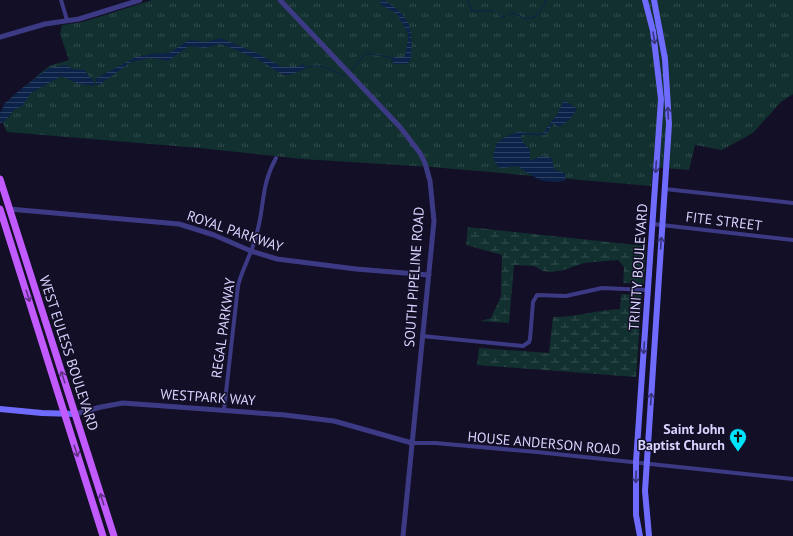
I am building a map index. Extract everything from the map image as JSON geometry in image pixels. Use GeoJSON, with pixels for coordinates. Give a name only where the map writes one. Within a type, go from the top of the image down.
{"type":"FeatureCollection","features":[{"type":"Feature","properties":{"kind":"main road","name":"TRINITY BOULEVARD"},"geometry":{"type":"LineString","coordinates":[[640,536],[635,490],[636,462],[661,99],[653,31],[645,0]]}},
{"type":"Feature","properties":{"kind":"main road","name":"TRINITY BOULEVARD"},"geometry":{"type":"LineString","coordinates":[[649,536],[645,491],[646,464],[669,124],[665,59],[654,0]]}},
{"type":"Feature","properties":{"kind":"main road","name":"WEST EULESS BOULEVARD"},"geometry":{"type":"LineString","coordinates":[[0,179],[114,536]]}},
{"type":"Feature","properties":{"kind":"main road"},"geometry":{"type":"LineString","coordinates":[[0,195],[3,203],[9,209]]}},
{"type":"Feature","properties":{"kind":"main road","name":"WEST EULESS BOULEVARD"},"geometry":{"type":"LineString","coordinates":[[0,208],[103,536]]}},
{"type":"Feature","properties":{"kind":"main road"},"geometry":{"type":"LineString","coordinates":[[0,208],[6,212],[20,252],[25,256]]}},
{"type":"Feature","properties":{"kind":"main road"},"geometry":{"type":"LineString","coordinates":[[32,310],[41,310]]}},
{"type":"Feature","properties":{"kind":"main road","name":"WESTPARK WAY"},"geometry":{"type":"LineString","coordinates":[[0,409],[75,414]]}},
{"type":"Feature","properties":{"kind":"street"},"geometry":{"type":"LineString","coordinates":[[61,0],[67,20]]}},
{"type":"Feature","properties":{"kind":"street"},"geometry":{"type":"LineString","coordinates":[[0,37],[45,24],[79,19],[139,0]]}},
{"type":"Feature","properties":{"kind":"street","name":"SOUTH PIPELINE ROAD"},"geometry":{"type":"LineString","coordinates":[[280,0],[400,127],[420,153],[427,169],[434,221],[403,536]]}},
{"type":"Feature","properties":{"kind":"street","name":"REGAL PARKWAY"},"geometry":{"type":"LineString","coordinates":[[224,410],[238,286],[242,270],[257,235],[265,180],[276,158]]}},
{"type":"Feature","properties":{"kind":"street"},"geometry":{"type":"LineString","coordinates":[[665,189],[793,204]]}},
{"type":"Feature","properties":{"kind":"street","name":"ROYAL PARKWAY"},"geometry":{"type":"LineString","coordinates":[[9,209],[179,224],[214,235],[250,251],[277,259],[428,275]]}},
{"type":"Feature","properties":{"kind":"street","name":"FITE STREET"},"geometry":{"type":"LineString","coordinates":[[653,224],[793,240]]}},
{"type":"Feature","properties":{"kind":"street"},"geometry":{"type":"LineString","coordinates":[[422,336],[523,346],[526,345],[530,339],[533,302],[537,295],[566,296],[602,288],[648,290]]}},
{"type":"Feature","properties":{"kind":"street","name":"WESTPARK WAY"},"geometry":{"type":"LineString","coordinates":[[75,414],[123,403],[224,410],[334,420],[412,443]]}},
{"type":"Feature","properties":{"kind":"street","name":"HOUSE ANDERSON ROAD"},"geometry":{"type":"LineString","coordinates":[[412,443],[435,443],[636,462],[793,479]]}},
{"type":"Feature","properties":{"kind":"green space"},"geometry":{"type":"Polygon","coordinates":[[[152,0],[793,0],[793,94],[781,102],[753,133],[722,150],[695,145],[689,170],[653,167],[651,186],[431,167],[302,159],[199,148],[7,132],[2,118],[2,111],[5,103],[49,66],[69,60],[60,34],[62,25],[83,22],[152,0]]]}},
{"type":"Feature","properties":{"kind":"green space"},"geometry":{"type":"Polygon","coordinates":[[[468,227],[646,246],[644,284],[623,283],[624,267],[618,260],[584,263],[564,270],[551,272],[543,271],[534,266],[514,265],[509,323],[480,321],[491,318],[501,296],[502,255],[466,245],[468,227]]]}},
{"type":"Feature","properties":{"kind":"green space"},"geometry":{"type":"Polygon","coordinates":[[[621,294],[642,295],[636,377],[477,365],[479,348],[549,353],[553,317],[620,309],[621,294]]]}},
{"type":"Feature","properties":{"kind":"water"},"geometry":{"type":"Polygon","coordinates":[[[380,0],[386,1],[393,6],[400,12],[408,23],[411,36],[411,59],[407,64],[394,64],[391,60],[395,57],[405,57],[409,34],[397,14],[381,5],[380,0]]]}},
{"type":"Feature","properties":{"kind":"water"},"geometry":{"type":"Polygon","coordinates":[[[220,38],[259,54],[282,67],[297,67],[304,64],[305,69],[289,75],[283,75],[259,60],[227,46],[220,44],[205,48],[189,46],[168,61],[151,58],[131,62],[97,85],[95,79],[136,57],[169,53],[189,40],[206,42],[220,38]]]}},
{"type":"Feature","properties":{"kind":"water"},"geometry":{"type":"Polygon","coordinates":[[[66,65],[73,69],[85,70],[90,78],[93,79],[95,86],[79,84],[61,76],[31,93],[23,105],[14,110],[4,122],[0,123],[0,113],[5,103],[49,68],[66,65]]]}},
{"type":"Feature","properties":{"kind":"water"},"geometry":{"type":"Polygon","coordinates":[[[564,100],[577,109],[570,119],[559,127],[553,123],[546,134],[521,135],[522,141],[530,150],[530,161],[541,156],[552,158],[554,169],[566,174],[565,181],[544,181],[534,177],[517,166],[503,168],[498,167],[493,158],[496,144],[505,137],[518,132],[541,134],[558,113],[564,100]]]}},
{"type":"Feature","properties":{"kind":"waterway"},"geometry":{"type":"LineString","coordinates":[[468,0],[472,11],[494,11]]}},
{"type":"Feature","properties":{"kind":"waterway"},"geometry":{"type":"LineString","coordinates":[[508,15],[514,13],[525,19],[535,17],[544,6],[546,0]]}},
{"type":"Feature","properties":{"kind":"waterway"},"geometry":{"type":"LineString","coordinates":[[498,13],[501,17],[505,16]]}},
{"type":"Feature","properties":{"kind":"waterway"},"geometry":{"type":"LineString","coordinates":[[408,32],[409,39]]}},
{"type":"Feature","properties":{"kind":"waterway"},"geometry":{"type":"LineString","coordinates":[[350,72],[366,53],[394,58]]}},
{"type":"Feature","properties":{"kind":"waterway"},"geometry":{"type":"LineString","coordinates":[[305,68],[310,66],[320,66],[344,76],[347,74]]}},
{"type":"Feature","properties":{"kind":"place","name":"Saint John Baptist Church"},"geometry":{"type":"Point","coordinates":[738,452]}}]}
